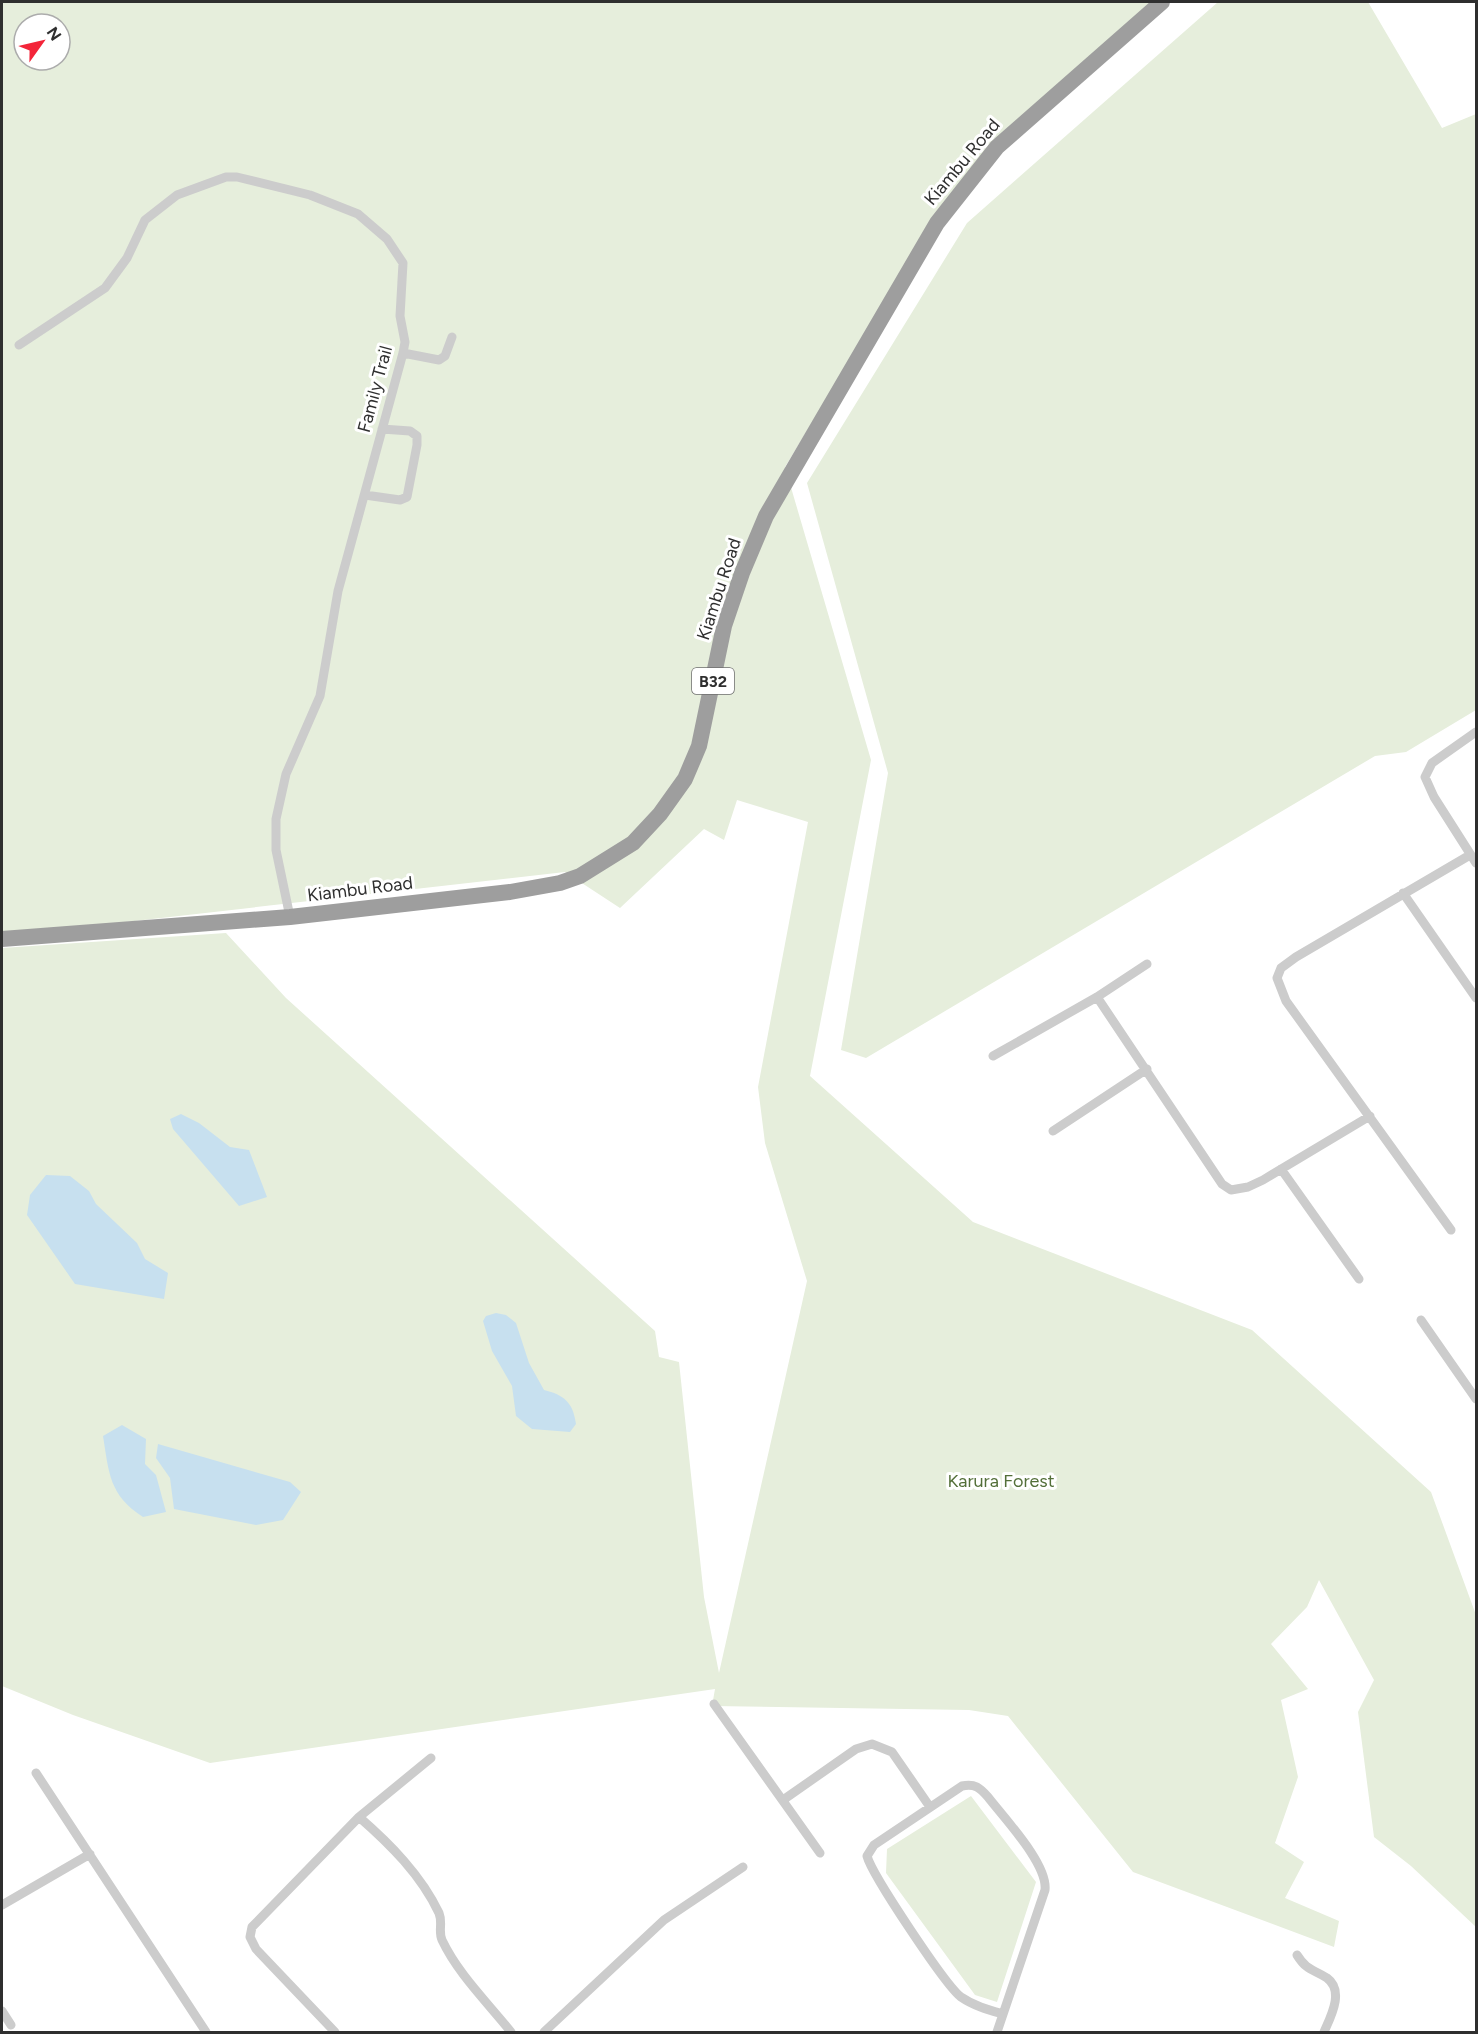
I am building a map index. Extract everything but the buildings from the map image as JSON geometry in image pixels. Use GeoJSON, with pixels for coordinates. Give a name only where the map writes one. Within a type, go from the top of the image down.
{"type":"FeatureCollection","features":[{"type":"Feature","properties":{"kind":"highway","name":"Kiambu Road"},"geometry":{"type":"LineString","coordinates":[[2,939],[290,917],[510,892],[560,883],[607,861],[633,843],[685,779],[699,746],[724,626],[741,573],[766,516],[937,223],[997,147],[1162,2]]}},
{"type":"Feature","properties":{"kind":"street","name":"Family Trail"},"geometry":{"type":"LineString","coordinates":[[18,345],[105,288],[127,258],[145,220],[177,195],[226,177],[237,177],[310,195],[358,214],[387,239],[403,263],[400,316],[405,342],[404,353],[338,591],[320,696],[286,774],[276,819],[276,850],[290,917]]}},
{"type":"Feature","properties":{"kind":"street"},"geometry":{"type":"LineString","coordinates":[[404,353],[439,360],[445,356],[452,337]]}},
{"type":"Feature","properties":{"kind":"street"},"geometry":{"type":"LineString","coordinates":[[365,495],[400,500],[407,496],[417,436],[410,431],[382,429]]}},
{"type":"Feature","properties":{"kind":"street"},"geometry":{"type":"LineString","coordinates":[[1450,1230],[1286,1001],[1277,978],[1281,968],[1296,957],[1403,893],[1473,859],[1434,797],[1425,777],[1432,763],[1476,732]]}},
{"type":"Feature","properties":{"kind":"street"},"geometry":{"type":"LineString","coordinates":[[1403,893],[1476,998]]}},
{"type":"Feature","properties":{"kind":"street"},"geometry":{"type":"LineString","coordinates":[[993,1056],[1097,997],[1147,964]]}},
{"type":"Feature","properties":{"kind":"street"},"geometry":{"type":"LineString","coordinates":[[1097,997],[1222,1184],[1231,1190],[1248,1187],[1370,1116]]}},
{"type":"Feature","properties":{"kind":"street"},"geometry":{"type":"LineString","coordinates":[[1053,1131],[1147,1069]]}},
{"type":"Feature","properties":{"kind":"street"},"geometry":{"type":"LineString","coordinates":[[1281,1169],[1359,1279]]}},
{"type":"Feature","properties":{"kind":"street"},"geometry":{"type":"LineString","coordinates":[[1421,1320],[1476,1399]]}},
{"type":"Feature","properties":{"kind":"street"},"geometry":{"type":"LineString","coordinates":[[714,1704],[820,1853]]}},
{"type":"Feature","properties":{"kind":"street"},"geometry":{"type":"LineString","coordinates":[[783,1800],[856,1749],[872,1744],[892,1752],[930,1808]]}},
{"type":"Feature","properties":{"kind":"street"},"geometry":{"type":"LineString","coordinates":[[335,2032],[256,1948],[250,1937],[252,1927],[359,1817],[431,1758]]}},
{"type":"Feature","properties":{"kind":"street"},"geometry":{"type":"LineString","coordinates":[[36,1773],[206,2032]]}},
{"type":"Feature","properties":{"kind":"street"},"geometry":{"type":"LineString","coordinates":[[997,2032],[1045,1890],[1045,1876],[981,1789],[975,1785],[962,1786],[874,1845],[867,1852],[869,1864],[879,1882],[959,1996],[984,2009],[1003,2014]]}},
{"type":"Feature","properties":{"kind":"street"},"geometry":{"type":"LineString","coordinates":[[359,1817],[399,1854],[434,1905],[442,1921],[442,1940],[459,1966],[511,2032]]}},
{"type":"Feature","properties":{"kind":"street"},"geometry":{"type":"LineString","coordinates":[[2,1905],[90,1854]]}},
{"type":"Feature","properties":{"kind":"street"},"geometry":{"type":"LineString","coordinates":[[544,2032],[664,1920],[743,1867]]}},
{"type":"Feature","properties":{"kind":"street"},"geometry":{"type":"LineString","coordinates":[[1298,1955],[1304,1966],[1329,1979],[1334,1988],[1333,2010],[1324,2032]]}},
{"type":"Feature","properties":{"kind":"street"},"geometry":{"type":"LineString","coordinates":[[2,2011],[11,2025]]}},
{"type":"Feature","properties":{"kind":"green space","name":"Karura Forest"},"geometry":{"type":"Polygon","coordinates":[[[2,2],[1168,2],[945,203],[785,467],[871,760],[810,1076],[973,1222],[1252,1330],[1431,1492],[1476,1615],[1476,1927],[1411,1866],[1374,1837],[1358,1712],[1374,1680],[1319,1580],[1307,1607],[1271,1644],[1308,1689],[1281,1700],[1298,1777],[1275,1843],[1304,1862],[1285,1898],[1339,1921],[1334,1947],[1133,1872],[1008,1716],[969,1710],[712,1706],[715,1689],[210,1763],[73,1715],[2,1686],[2,948],[226,933],[286,998],[655,1331],[659,1357],[679,1362],[704,1597],[719,1673],[807,1281],[765,1143],[758,1087],[808,822],[737,800],[724,840],[704,829],[620,908],[565,872],[2,936],[2,2]]]}},
{"type":"Feature","properties":{"kind":"green space"},"geometry":{"type":"Polygon","coordinates":[[[1218,2],[1368,2],[1442,128],[1476,114],[1476,710],[1406,752],[1375,756],[866,1058],[841,1050],[888,773],[807,483],[967,223],[1218,2]]]}},
{"type":"Feature","properties":{"kind":"green space"},"geometry":{"type":"Polygon","coordinates":[[[971,1796],[1036,1882],[997,2002],[975,1995],[886,1873],[887,1849],[971,1796]]]}},
{"type":"Feature","properties":{"kind":"water"},"geometry":{"type":"Polygon","coordinates":[[[181,1114],[199,1123],[230,1147],[249,1150],[267,1197],[239,1206],[173,1129],[170,1119],[181,1114]]]}},
{"type":"Feature","properties":{"kind":"water"},"geometry":{"type":"Polygon","coordinates":[[[46,1175],[70,1176],[89,1191],[96,1204],[137,1243],[145,1259],[168,1273],[164,1299],[75,1284],[27,1215],[30,1195],[46,1175]]]}},
{"type":"Feature","properties":{"kind":"water"},"geometry":{"type":"Polygon","coordinates":[[[496,1313],[506,1315],[516,1323],[529,1363],[544,1390],[557,1394],[570,1405],[576,1424],[570,1432],[532,1429],[516,1416],[512,1386],[492,1351],[483,1321],[486,1316],[496,1313]]]}},
{"type":"Feature","properties":{"kind":"water"},"geometry":{"type":"Polygon","coordinates":[[[122,1425],[146,1439],[145,1464],[156,1475],[166,1512],[143,1517],[123,1500],[112,1482],[103,1436],[122,1425]]]}},
{"type":"Feature","properties":{"kind":"water"},"geometry":{"type":"Polygon","coordinates":[[[158,1444],[290,1482],[301,1492],[283,1520],[256,1525],[174,1509],[170,1478],[156,1458],[158,1444]]]}}]}
